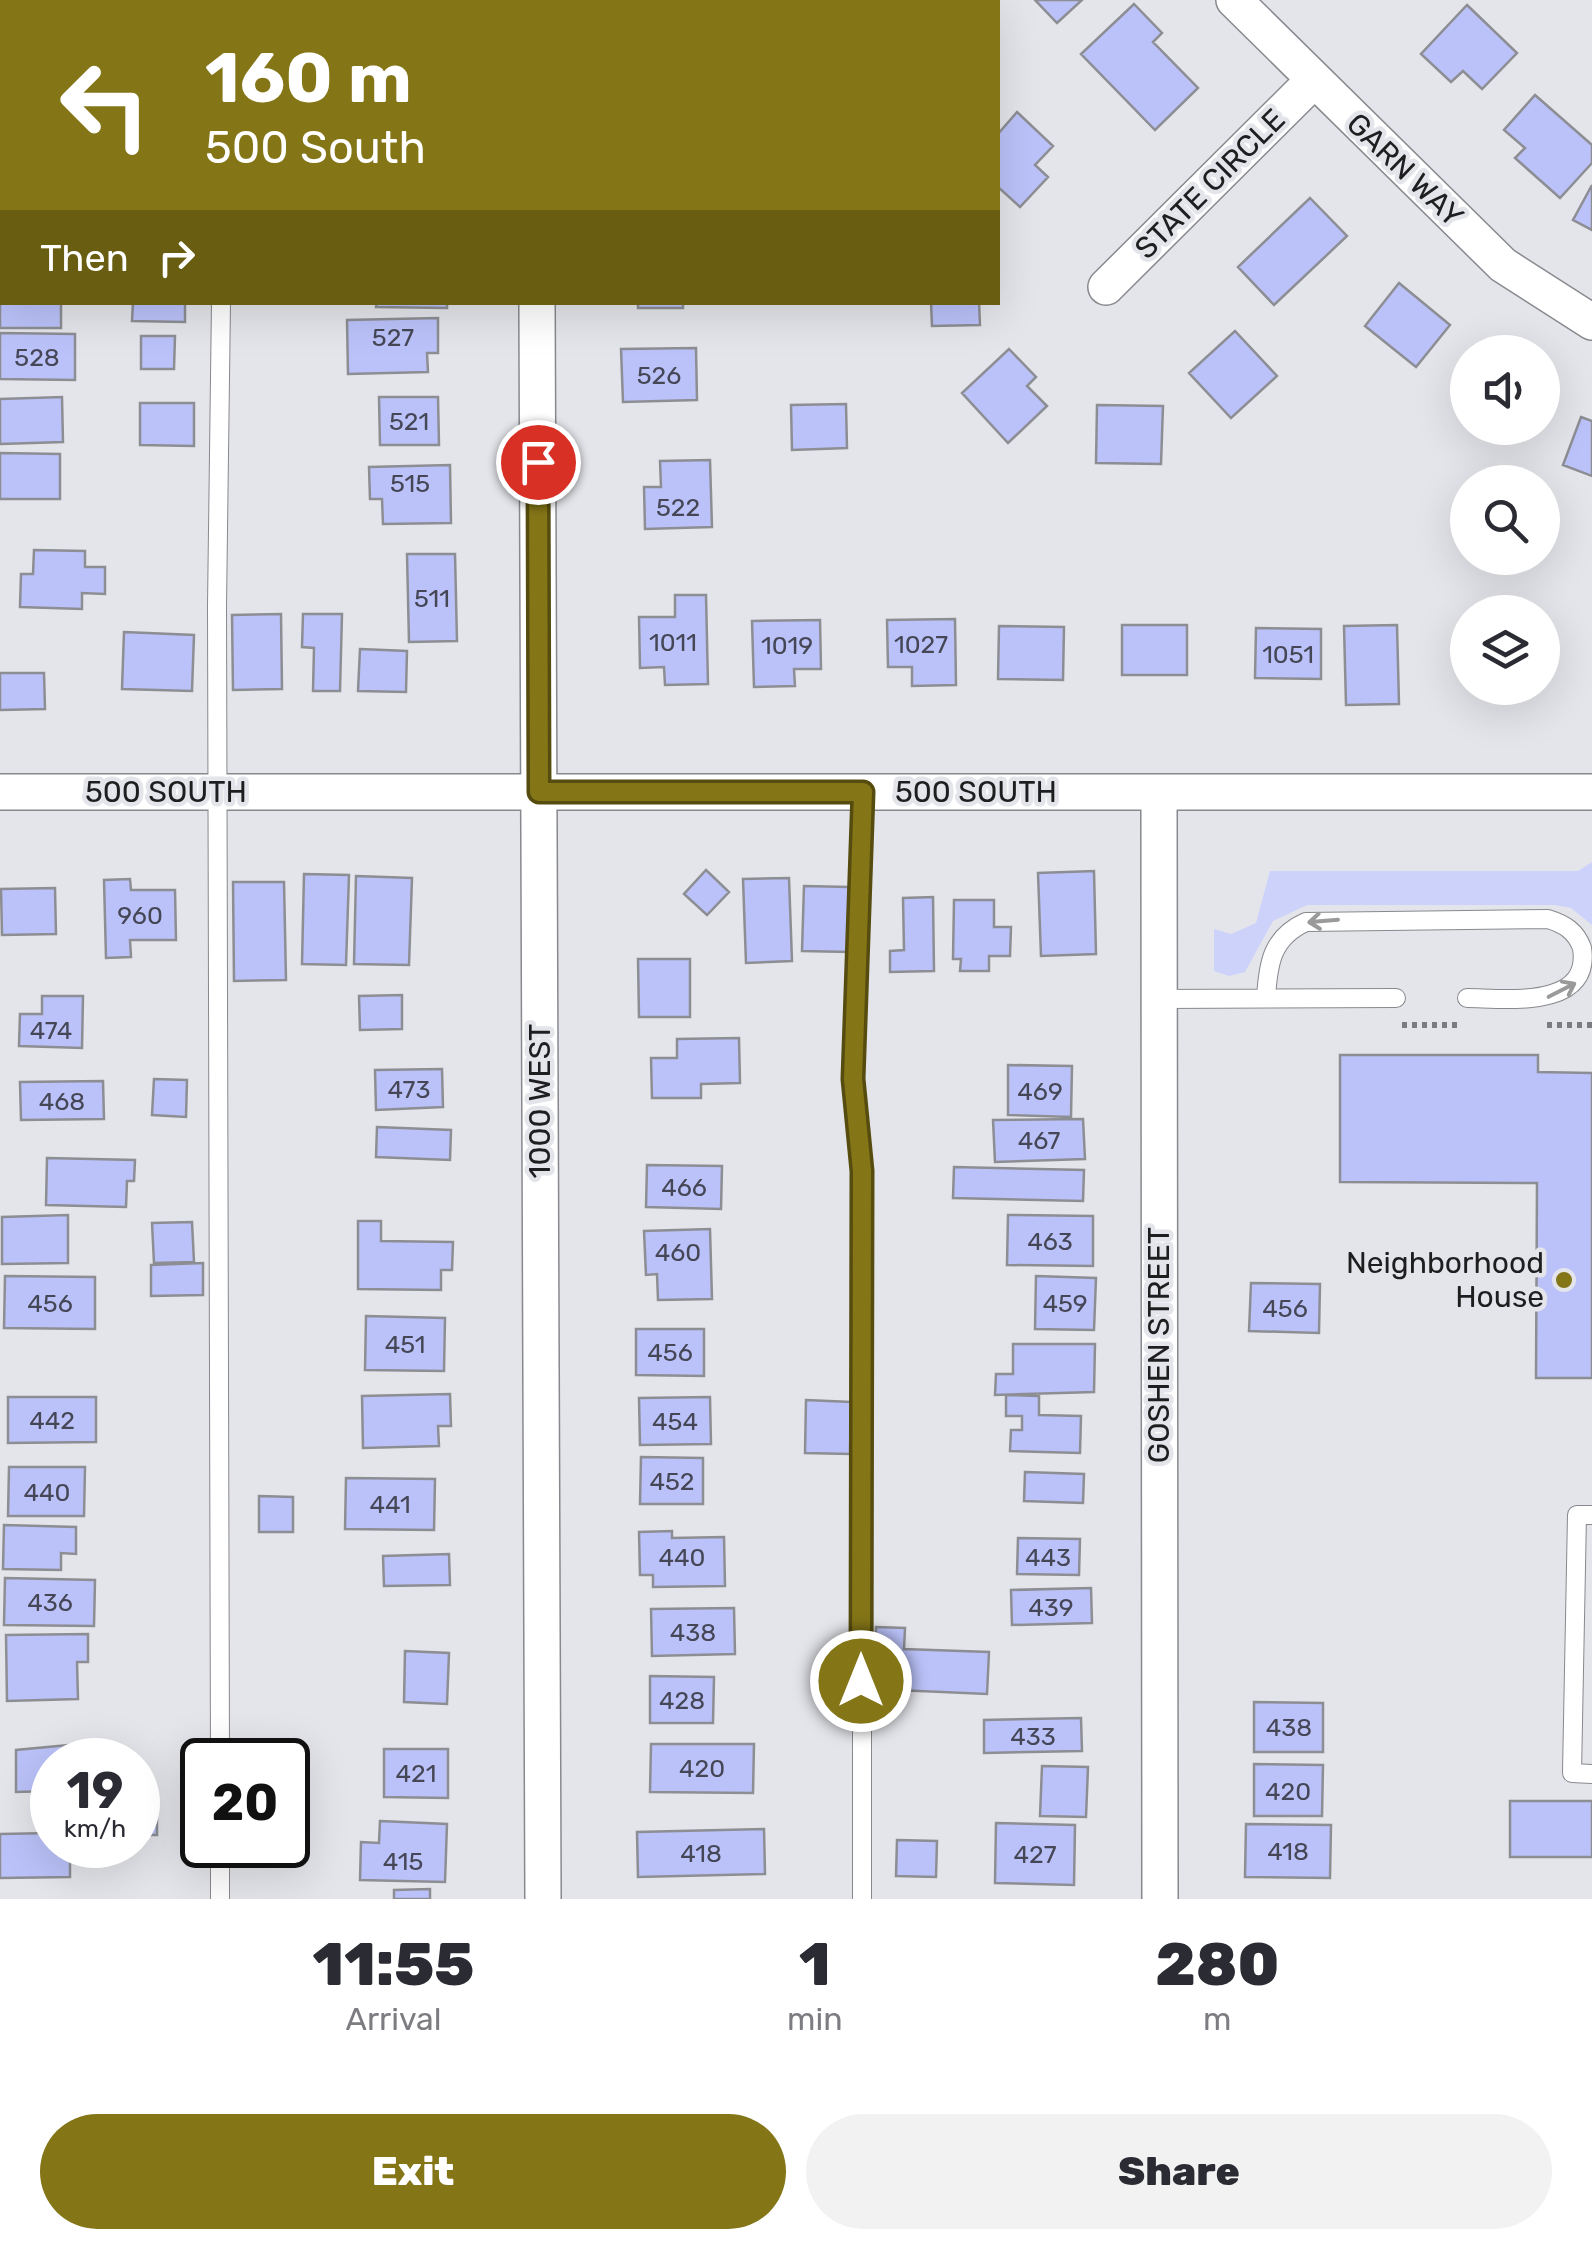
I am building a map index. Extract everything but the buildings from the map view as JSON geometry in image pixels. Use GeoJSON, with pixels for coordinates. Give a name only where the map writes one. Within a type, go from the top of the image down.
{"type":"FeatureCollection","features":[{"type":"Feature","properties":{"kind":"street","name":"GARN WAY"},"geometry":{"type":"LineString","coordinates":[[1234,0],[1504,265],[1592,322]]}},
{"type":"Feature","properties":{"kind":"street","name":"STATE CIRCLE"},"geometry":{"type":"LineString","coordinates":[[1106,287],[1314,80]]}},
{"type":"Feature","properties":{"kind":"street","name":"1000 WEST"},"geometry":{"type":"LineString","coordinates":[[537,305],[543,1899]]}},
{"type":"Feature","properties":{"kind":"street","name":"500 SOUTH"},"geometry":{"type":"LineString","coordinates":[[0,792],[1592,792]]}},
{"type":"Feature","properties":{"kind":"street","name":"GOSHEN STREET"},"geometry":{"type":"LineString","coordinates":[[1159,792],[1160,1899]]}},
{"type":"Feature","properties":{"kind":"lane"},"geometry":{"type":"LineString","coordinates":[[220,1738],[221,305]]}},
{"type":"Feature","properties":{"kind":"lane"},"geometry":{"type":"LineString","coordinates":[[862,1899],[862,1171],[853,1079],[863,792]]}},
{"type":"Feature","properties":{"kind":"lane"},"geometry":{"type":"LineString","coordinates":[[1266,998],[1276,944],[1285,931],[1306,922],[1548,920],[1564,924],[1582,948],[1584,962],[1578,981],[1567,992],[1553,997],[1467,998]]}},
{"type":"Feature","properties":{"kind":"lane"},"geometry":{"type":"LineString","coordinates":[[1159,999],[1396,998]]}},
{"type":"Feature","properties":{"kind":"lane"},"geometry":{"type":"LineString","coordinates":[[1592,1515],[1576,1515],[1572,1773],[1592,1774]]}},
{"type":"Feature","properties":{"kind":"lane"},"geometry":{"type":"LineString","coordinates":[[220,1868],[220,1899]]}},
{"type":"Feature","properties":{"kind":"shaded area"},"geometry":{"type":"Polygon","coordinates":[[[1592,862],[1592,925],[1571,908],[1555,905],[1307,905],[1273,921],[1245,972],[1229,976],[1214,971],[1214,929],[1231,934],[1256,923],[1270,871],[1578,871],[1592,862]]]}},
{"type":"Feature","properties":{"kind":"place","name":"Neighborhood House"},"geometry":{"type":"Point","coordinates":[1564,1280]}},
{"type":"Feature","properties":{"kind":"route"},"geometry":{"type":"LineString","coordinates":[[538,462],[539,792],[863,792],[853,1079],[862,1171],[861,1681]]}}]}
